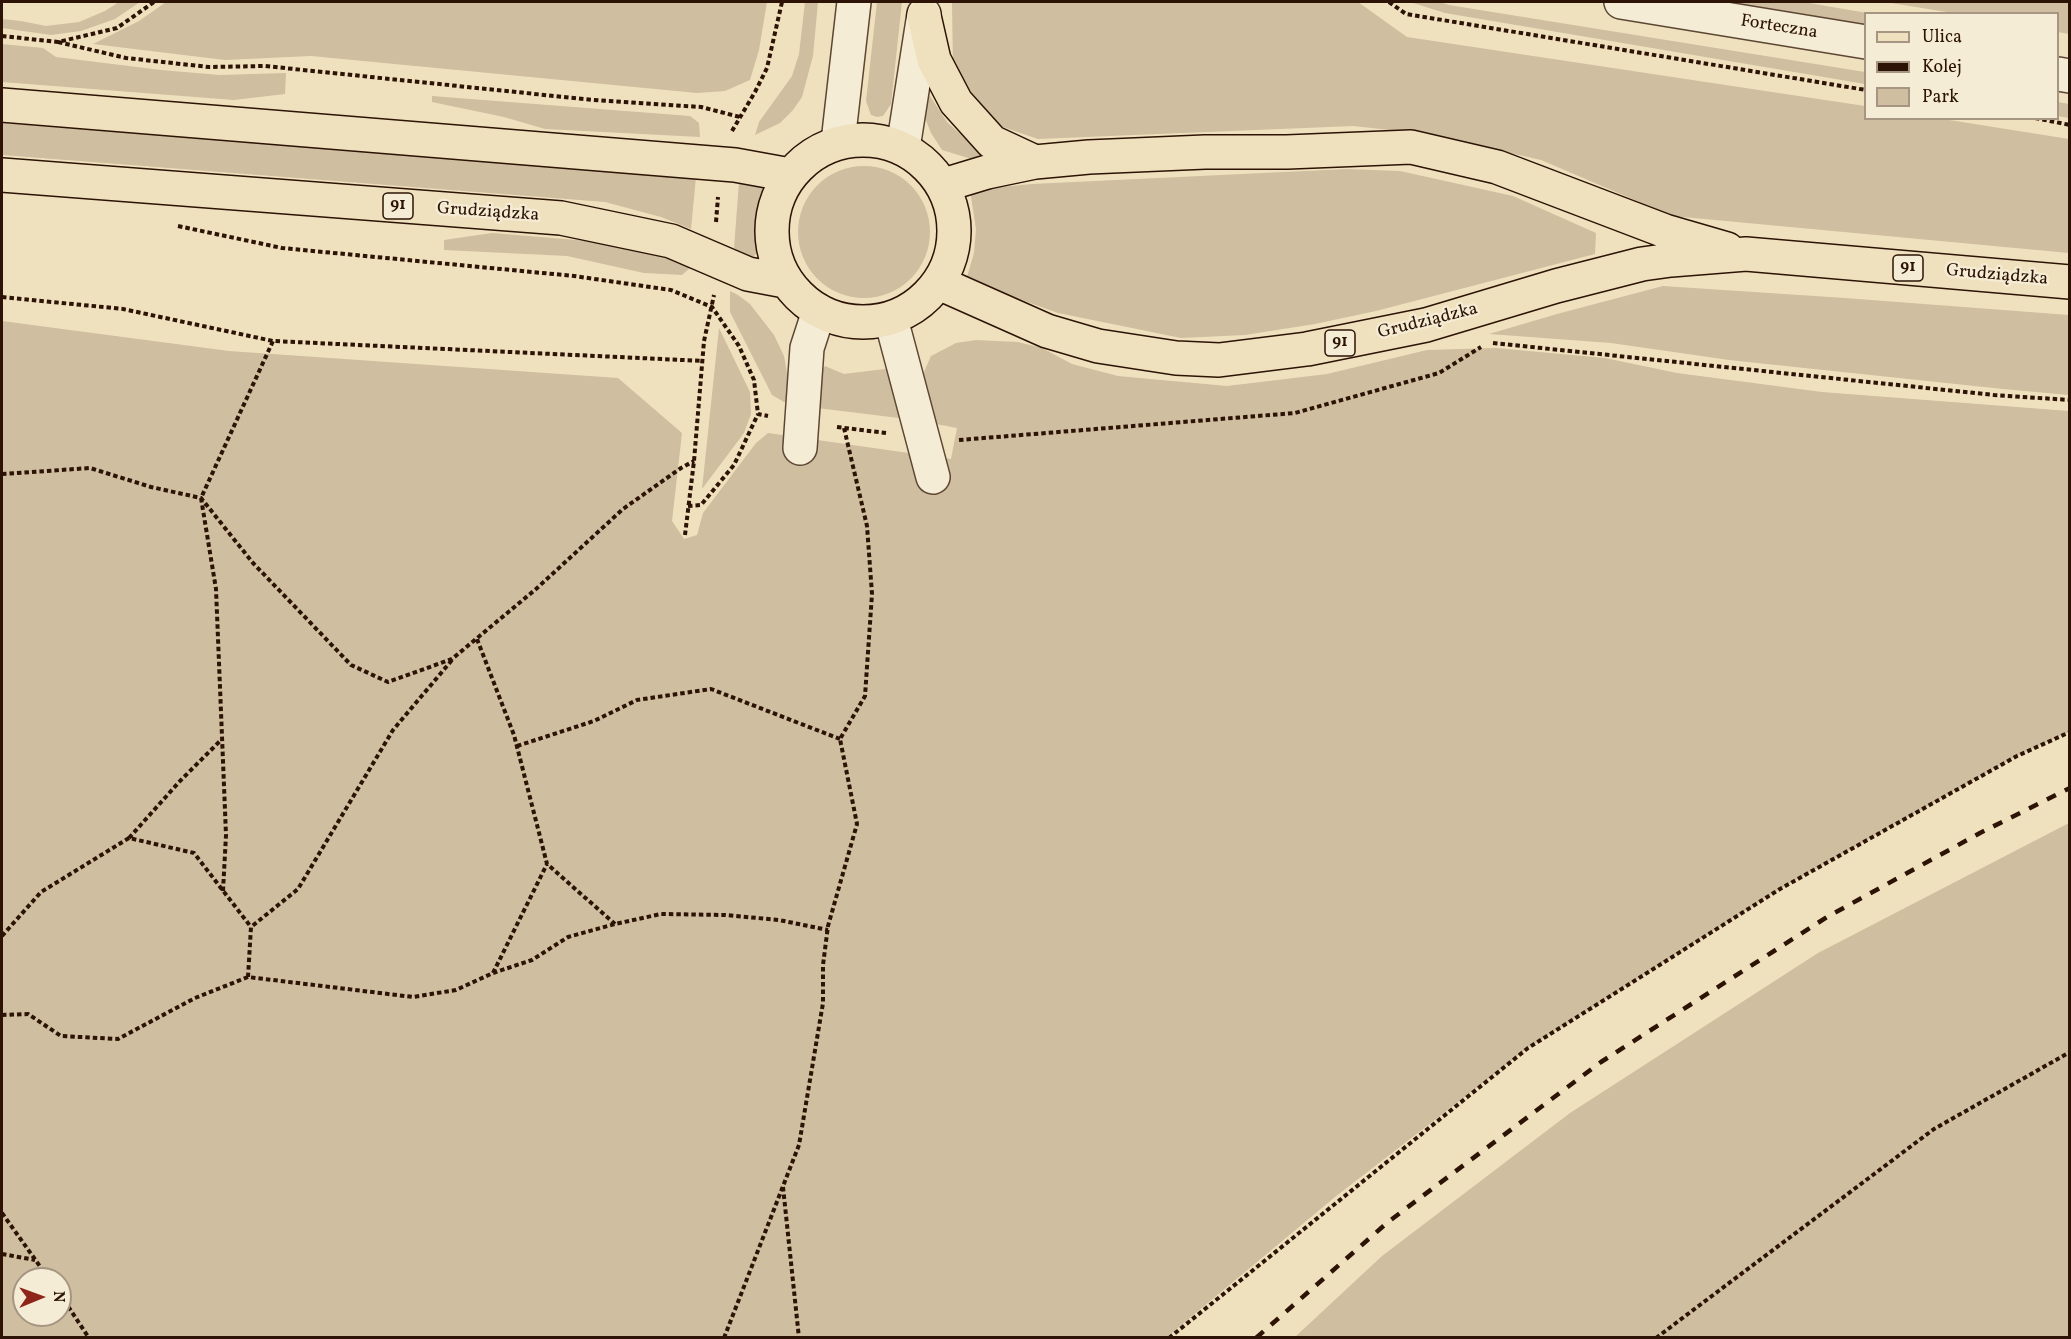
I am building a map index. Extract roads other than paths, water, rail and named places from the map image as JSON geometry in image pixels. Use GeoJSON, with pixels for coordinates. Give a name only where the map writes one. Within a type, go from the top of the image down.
{"type":"FeatureCollection","features":[{"type":"Feature","properties":{"kind":"main road"},"geometry":{"type":"LineString","coordinates":[[924,9],[934,60],[956,102],[992,142],[1035,162]]}},
{"type":"Feature","properties":{"kind":"main road"},"geometry":{"type":"LineString","coordinates":[[2,105],[735,165],[790,175]]}},
{"type":"Feature","properties":{"kind":"main road"},"geometry":{"type":"LineString","coordinates":[[862,139],[886,142],[903,148],[930,168],[944,185],[953,213],[955,238],[950,262],[939,283],[918,305],[891,319],[862,323],[832,318],[805,303],[785,281],[773,252],[771,226],[777,199],[790,175],[803,161],[838,142],[862,139]]}},
{"type":"Feature","properties":{"kind":"main road","name":"Grudziądzka"},"geometry":{"type":"LineString","coordinates":[[944,185],[987,172],[1035,162],[1205,152],[1287,152],[1410,147],[1497,166],[1665,231],[1746,255]]}},
{"type":"Feature","properties":{"kind":"main road","name":"Grudziądzka"},"geometry":{"type":"LineString","coordinates":[[2,175],[561,218],[671,241],[748,274],[785,281]]}},
{"type":"Feature","properties":{"kind":"main road","name":"Grudziądzka"},"geometry":{"type":"LineString","coordinates":[[939,283],[1047,331],[1098,346],[1176,358],[1219,360],[1307,349],[1426,325],[1556,286],[1642,264],[1746,255],[2070,282]]}},
{"type":"Feature","properties":{"kind":"street"},"geometry":{"type":"LineString","coordinates":[[838,142],[854,2]]}},
{"type":"Feature","properties":{"kind":"street","name":"Forteczna"},"geometry":{"type":"LineString","coordinates":[[1621,2],[1864,42]]}},
{"type":"Feature","properties":{"kind":"street"},"geometry":{"type":"LineString","coordinates":[[903,148],[924,9]]}},
{"type":"Feature","properties":{"kind":"street"},"geometry":{"type":"LineString","coordinates":[[800,448],[807,348],[819,310]]}},
{"type":"Feature","properties":{"kind":"street"},"geometry":{"type":"LineString","coordinates":[[891,319],[933,477]]}},
{"type":"Feature","properties":{"kind":"railway"},"geometry":{"type":"LineString","coordinates":[[1256,1338],[1388,1222],[1601,1062],[1827,917],[1980,833],[2070,788]]}}]}
